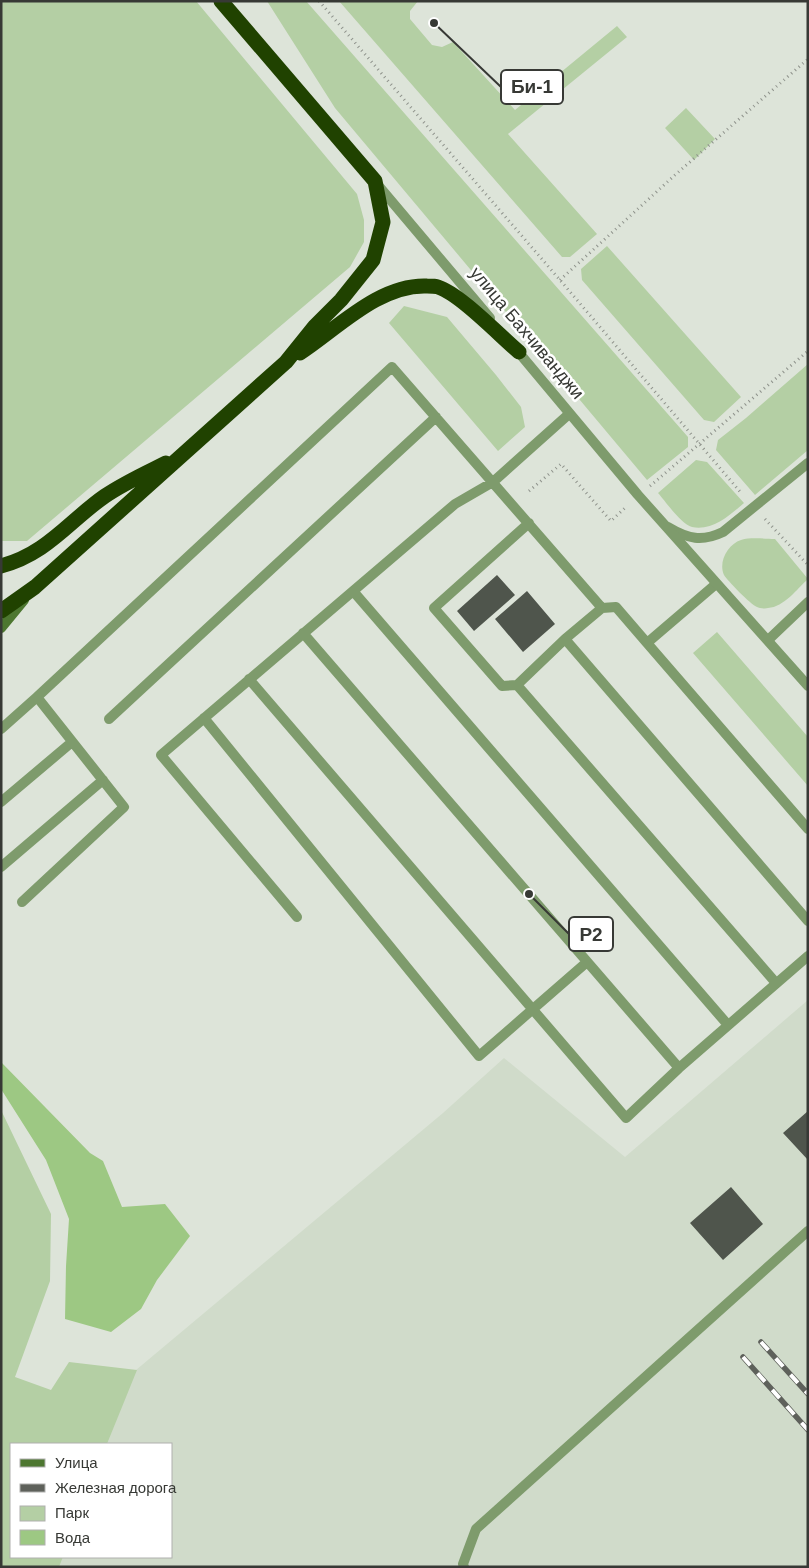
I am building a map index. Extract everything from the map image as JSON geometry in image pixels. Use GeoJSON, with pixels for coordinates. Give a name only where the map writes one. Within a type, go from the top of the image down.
{"type":"FeatureCollection","features":[{"type":"Feature","properties":{"kind":"highway","name":"улица Бахчиванджи"},"geometry":{"type":"LineString","coordinates":[[221,1],[375,181]]}},
{"type":"Feature","properties":{"kind":"highway"},"geometry":{"type":"LineString","coordinates":[[286,362],[315,326],[341,300],[373,260],[383,222],[375,181]]}},
{"type":"Feature","properties":{"kind":"highway"},"geometry":{"type":"LineString","coordinates":[[1,611],[35,587],[286,362],[359,311],[387,294],[416,286],[438,287],[459,299],[519,352]]}},
{"type":"Feature","properties":{"kind":"highway"},"geometry":{"type":"LineString","coordinates":[[1,566],[16,562],[52,541],[105,496],[180,457]]}},
{"type":"Feature","properties":{"kind":"main road"},"geometry":{"type":"LineString","coordinates":[[1,628],[35,587]]}},
{"type":"Feature","properties":{"kind":"street","name":"улица Бахчиванджи"},"geometry":{"type":"LineString","coordinates":[[375,181],[638,496],[668,527],[716,584],[808,686]]}},
{"type":"Feature","properties":{"kind":"street"},"geometry":{"type":"LineString","coordinates":[[1,729],[392,367],[602,608]]}},
{"type":"Feature","properties":{"kind":"street"},"geometry":{"type":"LineString","coordinates":[[297,917],[161,755],[455,504],[493,482],[569,414]]}},
{"type":"Feature","properties":{"kind":"street"},"geometry":{"type":"LineString","coordinates":[[109,719],[436,417]]}},
{"type":"Feature","properties":{"kind":"street"},"geometry":{"type":"LineString","coordinates":[[668,527],[682,535],[695,538],[714,536],[723,532],[808,463]]}},
{"type":"Feature","properties":{"kind":"street"},"geometry":{"type":"LineString","coordinates":[[529,523],[434,608],[502,686],[517,685],[565,639],[602,608],[616,607],[808,829]]}},
{"type":"Feature","properties":{"kind":"street"},"geometry":{"type":"LineString","coordinates":[[647,643],[716,584]]}},
{"type":"Feature","properties":{"kind":"street"},"geometry":{"type":"LineString","coordinates":[[353,591],[728,1025]]}},
{"type":"Feature","properties":{"kind":"street"},"geometry":{"type":"LineString","coordinates":[[768,640],[808,602]]}},
{"type":"Feature","properties":{"kind":"street"},"geometry":{"type":"LineString","coordinates":[[303,634],[679,1068]]}},
{"type":"Feature","properties":{"kind":"street"},"geometry":{"type":"LineString","coordinates":[[565,639],[808,921]]}},
{"type":"Feature","properties":{"kind":"street"},"geometry":{"type":"LineString","coordinates":[[250,679],[626,1118],[679,1068],[808,956]]}},
{"type":"Feature","properties":{"kind":"street"},"geometry":{"type":"LineString","coordinates":[[517,685],[776,983]]}},
{"type":"Feature","properties":{"kind":"street"},"geometry":{"type":"LineString","coordinates":[[22,902],[124,807],[36,697]]}},
{"type":"Feature","properties":{"kind":"street"},"geometry":{"type":"LineString","coordinates":[[204,718],[479,1056],[587,962]]}},
{"type":"Feature","properties":{"kind":"street"},"geometry":{"type":"LineString","coordinates":[[1,802],[72,742]]}},
{"type":"Feature","properties":{"kind":"street"},"geometry":{"type":"LineString","coordinates":[[1,867],[103,780]]}},
{"type":"Feature","properties":{"kind":"street"},"geometry":{"type":"LineString","coordinates":[[464,1567],[463,1564],[476,1529],[808,1231]]}},
{"type":"Feature","properties":{"kind":"path"},"geometry":{"type":"LineString","coordinates":[[319,1],[754,508],[808,565]]}},
{"type":"Feature","properties":{"kind":"path"},"geometry":{"type":"LineString","coordinates":[[560,280],[675,175],[808,59]]}},
{"type":"Feature","properties":{"kind":"path"},"geometry":{"type":"LineString","coordinates":[[529,491],[561,464],[611,521],[808,351]]}},
{"type":"Feature","properties":{"kind":"shaded area"},"geometry":{"type":"Polygon","coordinates":[[[808,1000],[808,1567],[59,1567],[63,1558],[172,1558],[172,1443],[107,1443],[136,1370],[443,1113],[504,1058],[625,1157],[808,1000]]]}},
{"type":"Feature","properties":{"kind":"green space"},"geometry":{"type":"Polygon","coordinates":[[[1,1],[196,1],[357,194],[364,220],[364,242],[350,267],[27,541],[1,541],[1,1]]]}},
{"type":"Feature","properties":{"kind":"green space"},"geometry":{"type":"Polygon","coordinates":[[[267,1],[306,1],[688,437],[688,447],[647,480],[335,108],[267,1]]]}},
{"type":"Feature","properties":{"kind":"green space"},"geometry":{"type":"Polygon","coordinates":[[[339,1],[418,1],[410,11],[410,19],[432,45],[442,47],[453,42],[515,110],[617,26],[627,37],[508,134],[597,234],[570,257],[562,257],[339,1]]]}},
{"type":"Feature","properties":{"kind":"green space"},"geometry":{"type":"Polygon","coordinates":[[[686,108],[715,139],[694,160],[665,128],[686,108]]]}},
{"type":"Feature","properties":{"kind":"green space"},"geometry":{"type":"Polygon","coordinates":[[[607,246],[741,397],[714,422],[704,420],[582,280],[581,269],[607,246]]]}},
{"type":"Feature","properties":{"kind":"green space"},"geometry":{"type":"Polygon","coordinates":[[[404,306],[447,317],[521,407],[525,427],[498,451],[389,323],[404,306]]]}},
{"type":"Feature","properties":{"kind":"green space"},"geometry":{"type":"Polygon","coordinates":[[[808,364],[808,450],[755,495],[716,450],[718,440],[808,364]]]}},
{"type":"Feature","properties":{"kind":"green space"},"geometry":{"type":"Polygon","coordinates":[[[696,460],[707,462],[744,503],[721,521],[700,528],[692,527],[683,522],[658,493],[696,460]]]}},
{"type":"Feature","properties":{"kind":"green space"},"geometry":{"type":"Polygon","coordinates":[[[754,538],[775,539],[808,579],[790,597],[774,607],[759,608],[734,587],[724,575],[722,570],[723,559],[728,549],[741,540],[754,538]]]}},
{"type":"Feature","properties":{"kind":"green space"},"geometry":{"type":"Polygon","coordinates":[[[717,632],[808,737],[808,786],[693,653],[717,632]]]}},
{"type":"Feature","properties":{"kind":"green space"},"geometry":{"type":"Polygon","coordinates":[[[1,1110],[51,1214],[50,1281],[15,1377],[51,1390],[69,1362],[137,1370],[107,1443],[10,1443],[10,1558],[63,1558],[59,1567],[1,1567],[1,1110]]]}},
{"type":"Feature","properties":{"kind":"water"},"geometry":{"type":"Polygon","coordinates":[[[1,1062],[90,1153],[103,1161],[122,1207],[165,1204],[190,1236],[157,1280],[141,1309],[111,1332],[65,1319],[69,1219],[46,1160],[1,1089],[1,1062]]]}},
{"type":"Feature","properties":{"kind":"building"},"geometry":{"type":"Polygon","coordinates":[[[497,575],[515,595],[474,631],[457,611],[497,575]]]}},
{"type":"Feature","properties":{"kind":"building"},"geometry":{"type":"Polygon","coordinates":[[[527,591],[555,624],[523,652],[495,619],[527,591]]]}},
{"type":"Feature","properties":{"kind":"building"},"geometry":{"type":"Polygon","coordinates":[[[808,1111],[808,1160],[783,1133],[808,1111]]]}},
{"type":"Feature","properties":{"kind":"building"},"geometry":{"type":"Polygon","coordinates":[[[731,1187],[763,1224],[723,1260],[690,1223],[731,1187]]]}},
{"type":"Feature","properties":{"kind":"railway"},"geometry":{"type":"LineString","coordinates":[[761,1342],[808,1394]]}},
{"type":"Feature","properties":{"kind":"railway"},"geometry":{"type":"LineString","coordinates":[[743,1357],[808,1430]]}},
{"type":"Feature","properties":{"kind":"place","name":"Би-1"},"geometry":{"type":"Point","coordinates":[434,23]}},
{"type":"Feature","properties":{"kind":"place","name":"P2"},"geometry":{"type":"Point","coordinates":[529,894]}}]}
